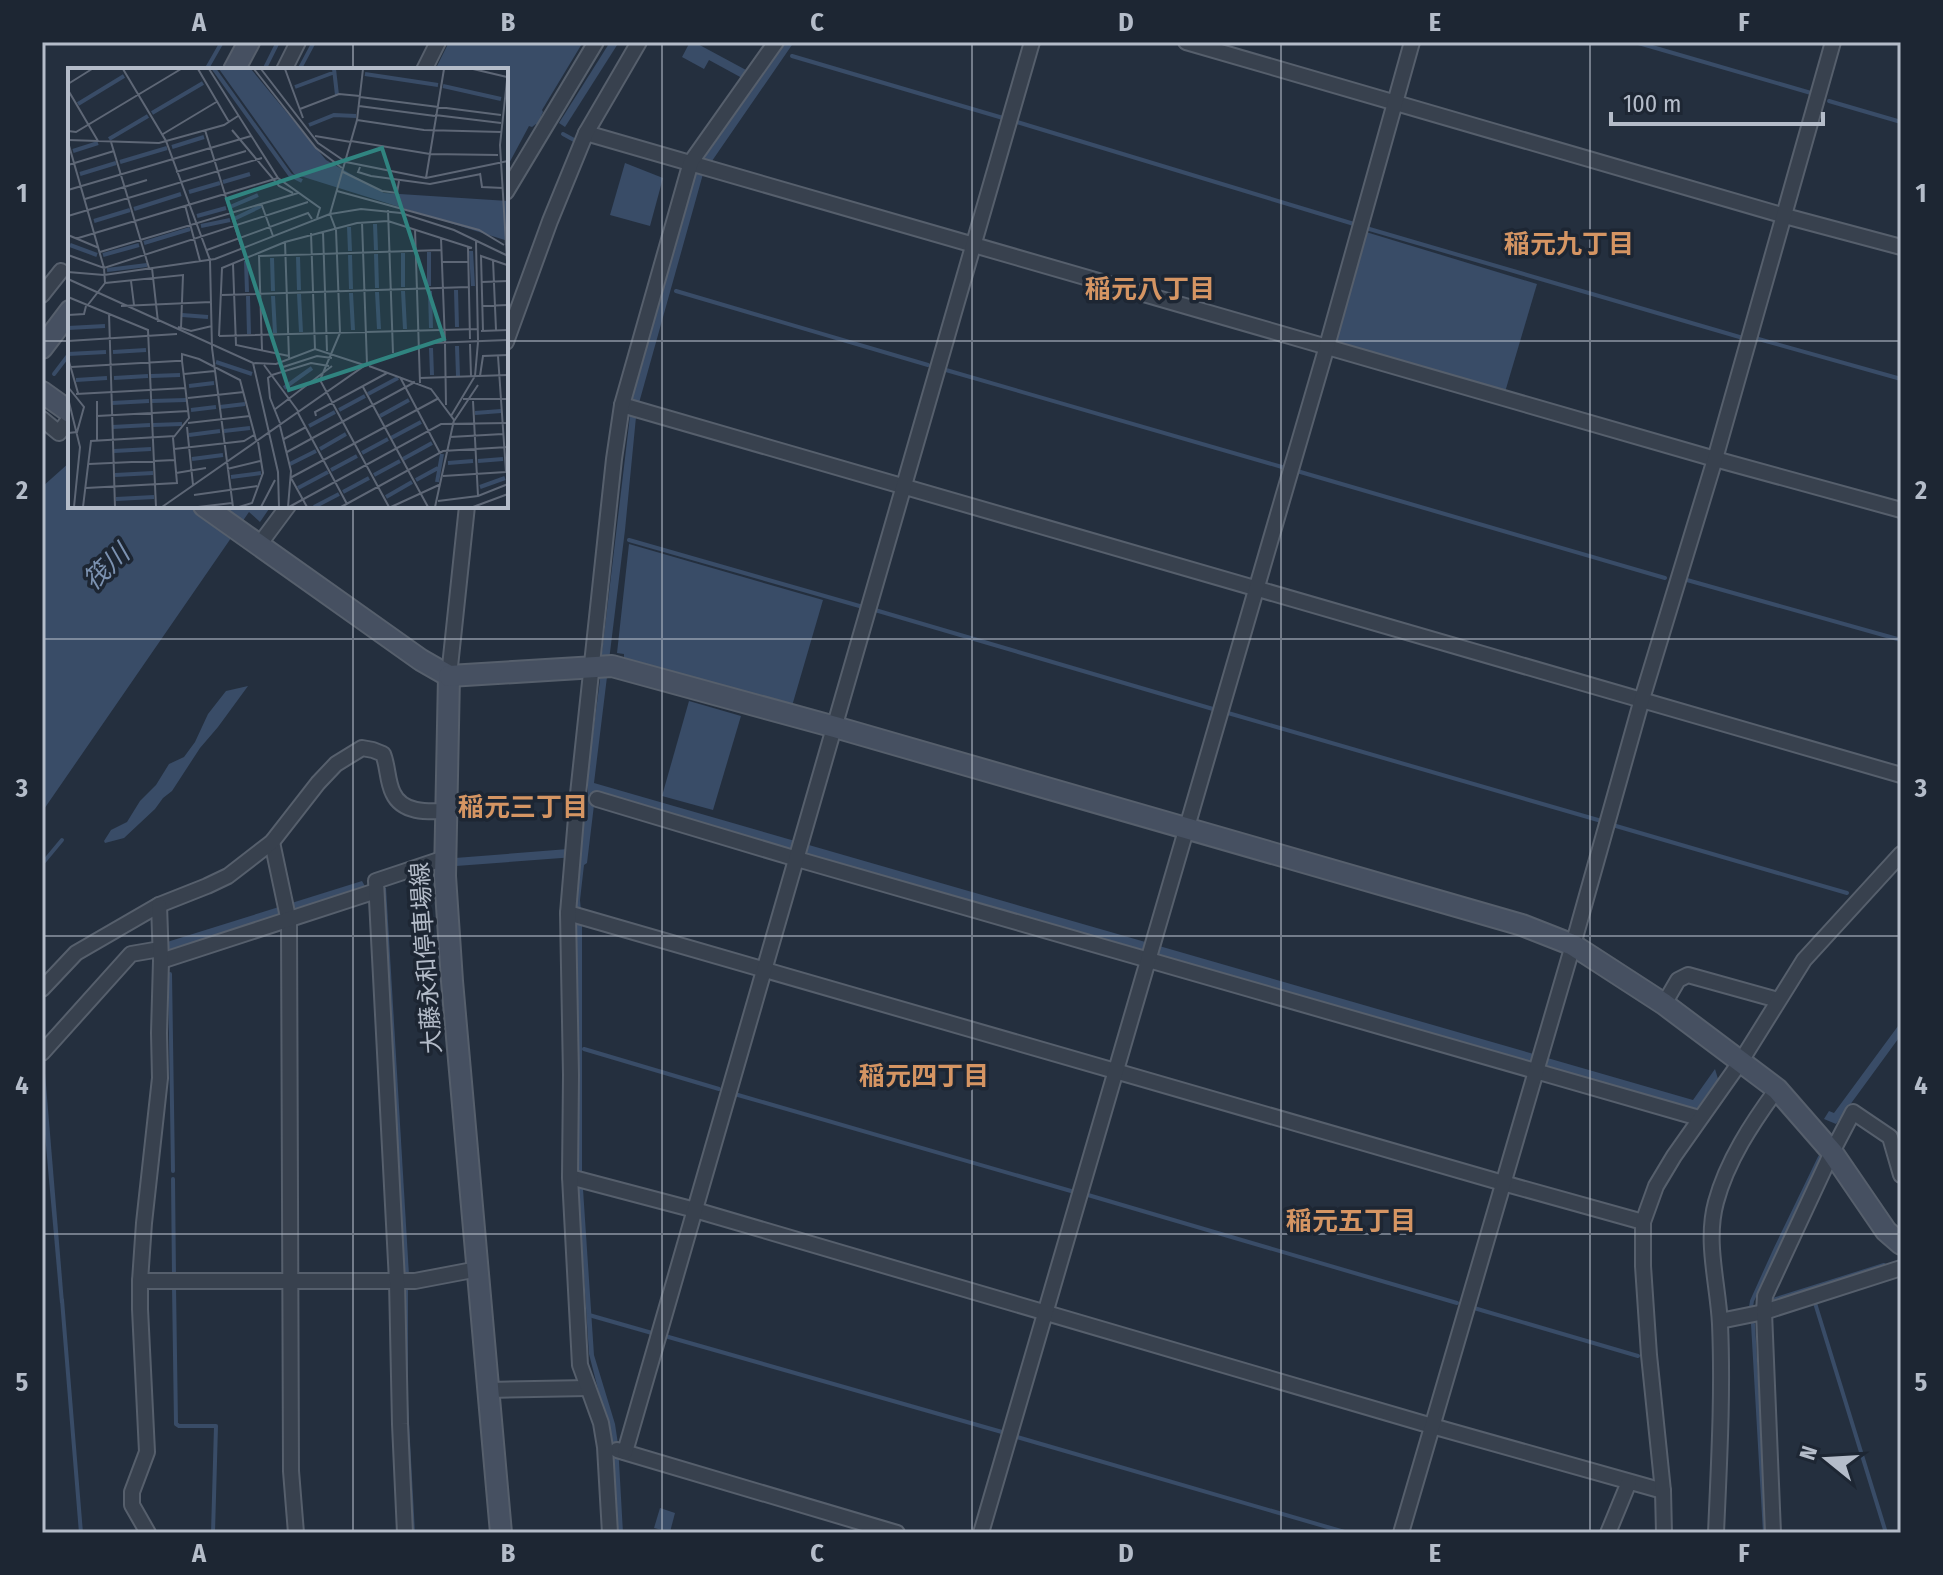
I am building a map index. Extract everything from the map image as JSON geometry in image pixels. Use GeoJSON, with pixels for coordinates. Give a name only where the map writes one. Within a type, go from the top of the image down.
{"type":"FeatureCollection","features":[{"type":"Feature","properties":{"kind":"street"},"geometry":{"type":"LineString","coordinates":[[235,68],[249,42]]}},
{"type":"Feature","properties":{"kind":"street"},"geometry":{"type":"LineString","coordinates":[[285,68],[298,42]]}},
{"type":"Feature","properties":{"kind":"street"},"geometry":{"type":"LineString","coordinates":[[425,68],[438,42]]}},
{"type":"Feature","properties":{"kind":"street"},"geometry":{"type":"LineString","coordinates":[[508,189],[596,42]]}},
{"type":"Feature","properties":{"kind":"street"},"geometry":{"type":"LineString","coordinates":[[508,336],[586,133],[639,42]]}},
{"type":"Feature","properties":{"kind":"street"},"geometry":{"type":"LineString","coordinates":[[776,42],[699,165],[614,459],[600,666],[571,863],[575,915],[571,1075],[580,1365],[601,1423],[615,1449],[897,1533]]}},
{"type":"Feature","properties":{"kind":"street"},"geometry":{"type":"LineString","coordinates":[[610,1533],[615,1449],[695,1210],[1032,42]]}},
{"type":"Feature","properties":{"kind":"street"},"geometry":{"type":"LineString","coordinates":[[1186,42],[1901,247]]}},
{"type":"Feature","properties":{"kind":"street"},"geometry":{"type":"LineString","coordinates":[[981,1533],[1327,346],[1412,42]]}},
{"type":"Feature","properties":{"kind":"street"},"geometry":{"type":"LineString","coordinates":[[1401,1533],[1642,699],[1715,459],[1833,42]]}},
{"type":"Feature","properties":{"kind":"street"},"geometry":{"type":"LineString","coordinates":[[586,133],[1901,510]]}},
{"type":"Feature","properties":{"kind":"street"},"geometry":{"type":"LineString","coordinates":[[42,295],[61,271]]}},
{"type":"Feature","properties":{"kind":"street"},"geometry":{"type":"LineString","coordinates":[[42,348],[68,314]]}},
{"type":"Feature","properties":{"kind":"street"},"geometry":{"type":"LineString","coordinates":[[42,392],[68,411]]}},
{"type":"Feature","properties":{"kind":"street"},"geometry":{"type":"LineString","coordinates":[[629,407],[1901,775]]}},
{"type":"Feature","properties":{"kind":"street"},"geometry":{"type":"LineString","coordinates":[[42,419],[59,433],[68,421]]}},
{"type":"Feature","properties":{"kind":"street"},"geometry":{"type":"LineString","coordinates":[[207,508],[421,660],[449,676],[600,666],[835,727],[1187,827],[1522,925],[1573,945],[1664,1004],[1777,1089],[1832,1152],[1886,1231],[1901,1244]]}},
{"type":"Feature","properties":{"kind":"street"},"geometry":{"type":"LineString","coordinates":[[259,545],[287,508]]}},
{"type":"Feature","properties":{"kind":"street"},"geometry":{"type":"LineString","coordinates":[[449,676],[467,508]]}},
{"type":"Feature","properties":{"kind":"street","name":"大藤永和停車場線"},"geometry":{"type":"LineString","coordinates":[[449,676],[445,858],[452,981],[501,1533]]}},
{"type":"Feature","properties":{"kind":"street"},"geometry":{"type":"LineString","coordinates":[[42,989],[76,953],[159,905],[228,876],[272,842],[336,764],[362,748],[383,754],[388,764],[392,792],[400,802],[420,812],[446,811]]}},
{"type":"Feature","properties":{"kind":"street"},"geometry":{"type":"LineString","coordinates":[[597,799],[799,852],[1150,952],[1699,1118]]}},
{"type":"Feature","properties":{"kind":"street"},"geometry":{"type":"LineString","coordinates":[[272,842],[288,912],[291,1471],[296,1533]]}},
{"type":"Feature","properties":{"kind":"street"},"geometry":{"type":"LineString","coordinates":[[1664,1533],[1663,1491],[1649,1355],[1643,1222],[1656,1186],[1699,1118],[1741,1061],[1804,960],[1901,854]]}},
{"type":"Feature","properties":{"kind":"street"},"geometry":{"type":"LineString","coordinates":[[405,1533],[397,1281],[376,881],[445,858]]}},
{"type":"Feature","properties":{"kind":"street"},"geometry":{"type":"LineString","coordinates":[[42,1053],[131,954],[160,955],[288,912],[376,891]]}},
{"type":"Feature","properties":{"kind":"street"},"geometry":{"type":"LineString","coordinates":[[148,1533],[132,1505],[132,1492],[147,1452],[140,1281],[160,1091],[159,905]]}},
{"type":"Feature","properties":{"kind":"street"},"geometry":{"type":"LineString","coordinates":[[575,915],[1643,1222]]}},
{"type":"Feature","properties":{"kind":"street"},"geometry":{"type":"LineString","coordinates":[[1664,1004],[1678,980],[1688,975],[1778,1000]]}},
{"type":"Feature","properties":{"kind":"street"},"geometry":{"type":"LineString","coordinates":[[1716,1533],[1721,1389],[1720,1321],[1712,1224],[1726,1173],[1753,1122],[1777,1089]]}},
{"type":"Feature","properties":{"kind":"street"},"geometry":{"type":"LineString","coordinates":[[1773,1533],[1765,1296],[1853,1112],[1890,1137],[1901,1175]]}},
{"type":"Feature","properties":{"kind":"street"},"geometry":{"type":"LineString","coordinates":[[576,1179],[695,1210],[1663,1491]]}},
{"type":"Feature","properties":{"kind":"street"},"geometry":{"type":"LineString","coordinates":[[1720,1321],[1764,1312],[1901,1268]]}},
{"type":"Feature","properties":{"kind":"street"},"geometry":{"type":"LineString","coordinates":[[140,1281],[415,1281],[478,1269]]}},
{"type":"Feature","properties":{"kind":"street"},"geometry":{"type":"LineString","coordinates":[[489,1390],[588,1388]]}},
{"type":"Feature","properties":{"kind":"street"},"geometry":{"type":"LineString","coordinates":[[1608,1533],[1629,1482]]}},
{"type":"Feature","properties":{"kind":"water"},"geometry":{"type":"Polygon","coordinates":[[[449,42],[583,42],[542,110],[543,118],[538,125],[529,126],[508,165],[508,68],[436,68],[449,42]]]}},
{"type":"Feature","properties":{"kind":"water"},"geometry":{"type":"Polygon","coordinates":[[[610,42],[619,42],[565,127],[559,123],[610,42]]]}},
{"type":"Feature","properties":{"kind":"water"},"geometry":{"type":"Polygon","coordinates":[[[690,42],[746,70],[742,78],[709,60],[704,69],[682,57],[690,42]]]}},
{"type":"Feature","properties":{"kind":"water"},"geometry":{"type":"Polygon","coordinates":[[[784,42],[794,42],[703,174],[639,403],[594,783],[1693,1100],[1715,1069],[1718,1079],[1695,1111],[1155,954],[594,805],[580,900],[582,1174],[594,1355],[618,1444],[623,1533],[616,1533],[612,1444],[589,1354],[577,1168],[575,923],[580,859],[456,866],[455,858],[581,848],[600,680],[597,666],[602,652],[632,399],[696,170],[784,42]]]}},
{"type":"Feature","properties":{"kind":"water"},"geometry":{"type":"Polygon","coordinates":[[[625,163],[663,178],[650,226],[610,215],[625,163]]]}},
{"type":"Feature","properties":{"kind":"water"},"geometry":{"type":"Polygon","coordinates":[[[1366,232],[1537,284],[1505,392],[1334,341],[1366,232]]]}},
{"type":"Feature","properties":{"kind":"water","name":"筏川"},"geometry":{"type":"Polygon","coordinates":[[[68,464],[68,508],[270,508],[260,522],[249,512],[42,812],[42,487],[68,464]]]}},
{"type":"Feature","properties":{"kind":"water"},"geometry":{"type":"Polygon","coordinates":[[[629,544],[823,600],[792,706],[624,658],[624,654],[617,653],[629,544]]]}},
{"type":"Feature","properties":{"kind":"water"},"geometry":{"type":"Polygon","coordinates":[[[248,686],[200,748],[172,791],[124,838],[105,843],[111,830],[127,822],[169,764],[184,757],[208,714],[226,691],[248,686]]]}},
{"type":"Feature","properties":{"kind":"water"},"geometry":{"type":"Polygon","coordinates":[[[689,701],[741,716],[713,810],[662,796],[689,701]]]}},
{"type":"Feature","properties":{"kind":"water"},"geometry":{"type":"Polygon","coordinates":[[[362,881],[366,888],[168,950],[167,942],[362,881]]]}},
{"type":"Feature","properties":{"kind":"water"},"geometry":{"type":"Polygon","coordinates":[[[382,888],[386,888],[409,1275],[403,1275],[382,888]]]}},
{"type":"Feature","properties":{"kind":"water"},"geometry":{"type":"Polygon","coordinates":[[[1901,1022],[1901,1035],[1836,1124],[1824,1119],[1829,1111],[1834,1113],[1901,1022]]]}},
{"type":"Feature","properties":{"kind":"water"},"geometry":{"type":"Polygon","coordinates":[[[45,1073],[64,1303],[60,1303],[42,1101],[42,1074],[45,1073]]]}},
{"type":"Feature","properties":{"kind":"water"},"geometry":{"type":"Polygon","coordinates":[[[408,1286],[408,1404],[415,1533],[409,1533],[402,1287],[408,1286]]]}},
{"type":"Feature","properties":{"kind":"water"},"geometry":{"type":"Polygon","coordinates":[[[660,1508],[675,1513],[670,1532],[654,1528],[660,1508]]]}},
{"type":"Feature","properties":{"kind":"waterway"},"geometry":{"type":"LineString","coordinates":[[207,68],[222,42]]}},
{"type":"Feature","properties":{"kind":"waterway"},"geometry":{"type":"LineString","coordinates":[[265,68],[278,42]]}},
{"type":"Feature","properties":{"kind":"waterway"},"geometry":{"type":"LineString","coordinates":[[300,68],[314,42]]}},
{"type":"Feature","properties":{"kind":"waterway"},"geometry":{"type":"LineString","coordinates":[[1635,42],[1811,93]]}},
{"type":"Feature","properties":{"kind":"waterway"},"geometry":{"type":"LineString","coordinates":[[792,56],[1003,118]]}},
{"type":"Feature","properties":{"kind":"waterway"},"geometry":{"type":"LineString","coordinates":[[1829,101],[1901,122]]}},
{"type":"Feature","properties":{"kind":"waterway"},"geometry":{"type":"LineString","coordinates":[[1017,122],[1354,224]]}},
{"type":"Feature","properties":{"kind":"waterway"},"geometry":{"type":"LineString","coordinates":[[563,134],[574,140]]}},
{"type":"Feature","properties":{"kind":"waterway"},"geometry":{"type":"LineString","coordinates":[[1366,228],[1743,338]]}},
{"type":"Feature","properties":{"kind":"waterway"},"geometry":{"type":"LineString","coordinates":[[676,291],[928,365]]}},
{"type":"Feature","properties":{"kind":"waterway"},"geometry":{"type":"LineString","coordinates":[[1755,338],[1901,379]]}},
{"type":"Feature","properties":{"kind":"waterway"},"geometry":{"type":"LineString","coordinates":[[54,374],[68,356]]}},
{"type":"Feature","properties":{"kind":"waterway"},"geometry":{"type":"LineString","coordinates":[[946,370],[1282,467]]}},
{"type":"Feature","properties":{"kind":"waterway"},"geometry":{"type":"LineString","coordinates":[[1297,471],[1665,578]]}},
{"type":"Feature","properties":{"kind":"waterway"},"geometry":{"type":"LineString","coordinates":[[629,540],[863,607]]}},
{"type":"Feature","properties":{"kind":"waterway"},"geometry":{"type":"LineString","coordinates":[[1687,580],[1901,640]]}},
{"type":"Feature","properties":{"kind":"waterway"},"geometry":{"type":"LineString","coordinates":[[875,610],[1213,709]]}},
{"type":"Feature","properties":{"kind":"waterway"},"geometry":{"type":"LineString","coordinates":[[1228,713],[1598,820]]}},
{"type":"Feature","properties":{"kind":"waterway"},"geometry":{"type":"LineString","coordinates":[[1616,826],[1847,893]]}},
{"type":"Feature","properties":{"kind":"waterway"},"geometry":{"type":"LineString","coordinates":[[42,864],[62,840]]}},
{"type":"Feature","properties":{"kind":"waterway"},"geometry":{"type":"LineString","coordinates":[[170,974],[173,1171]]}},
{"type":"Feature","properties":{"kind":"waterway"},"geometry":{"type":"LineString","coordinates":[[584,1049],[719,1089]]}},
{"type":"Feature","properties":{"kind":"waterway"},"geometry":{"type":"LineString","coordinates":[[738,1095],[1071,1191]]}},
{"type":"Feature","properties":{"kind":"waterway"},"geometry":{"type":"LineString","coordinates":[[1751,1307],[1820,1157]]}},
{"type":"Feature","properties":{"kind":"waterway"},"geometry":{"type":"LineString","coordinates":[[173,1179],[174,1276]]}},
{"type":"Feature","properties":{"kind":"waterway"},"geometry":{"type":"LineString","coordinates":[[1088,1195],[1457,1303]]}},
{"type":"Feature","properties":{"kind":"waterway"},"geometry":{"type":"LineString","coordinates":[[1773,1300],[1884,1265]]}},
{"type":"Feature","properties":{"kind":"waterway"},"geometry":{"type":"LineString","coordinates":[[174,1286],[176,1424],[216,1426],[213,1533]]}},
{"type":"Feature","properties":{"kind":"waterway"},"geometry":{"type":"LineString","coordinates":[[62,1300],[81,1533]]}},
{"type":"Feature","properties":{"kind":"waterway"},"geometry":{"type":"LineString","coordinates":[[1815,1303],[1886,1533]]}},
{"type":"Feature","properties":{"kind":"waterway"},"geometry":{"type":"LineString","coordinates":[[1474,1308],[1638,1356]]}},
{"type":"Feature","properties":{"kind":"waterway"},"geometry":{"type":"LineString","coordinates":[[589,1315],[652,1333]]}},
{"type":"Feature","properties":{"kind":"waterway"},"geometry":{"type":"LineString","coordinates":[[1753,1324],[1765,1533]]}},
{"type":"Feature","properties":{"kind":"waterway"},"geometry":{"type":"LineString","coordinates":[[665,1336],[1002,1432]]}},
{"type":"Feature","properties":{"kind":"waterway"},"geometry":{"type":"LineString","coordinates":[[1017,1437],[1348,1533]]}},
{"type":"Feature","properties":{"kind":"district","name":"稲元九丁目"},"geometry":{"type":"Point","coordinates":[1569,244]}},
{"type":"Feature","properties":{"kind":"district","name":"稲元八丁目"},"geometry":{"type":"Point","coordinates":[1150,289]}},
{"type":"Feature","properties":{"kind":"district","name":"稲元三丁目"},"geometry":{"type":"Point","coordinates":[523,807]}},
{"type":"Feature","properties":{"kind":"district","name":"稲元四丁目"},"geometry":{"type":"Point","coordinates":[924,1076]}},
{"type":"Feature","properties":{"kind":"district","name":"稲元五丁目"},"geometry":{"type":"Point","coordinates":[1351,1221]}}]}
